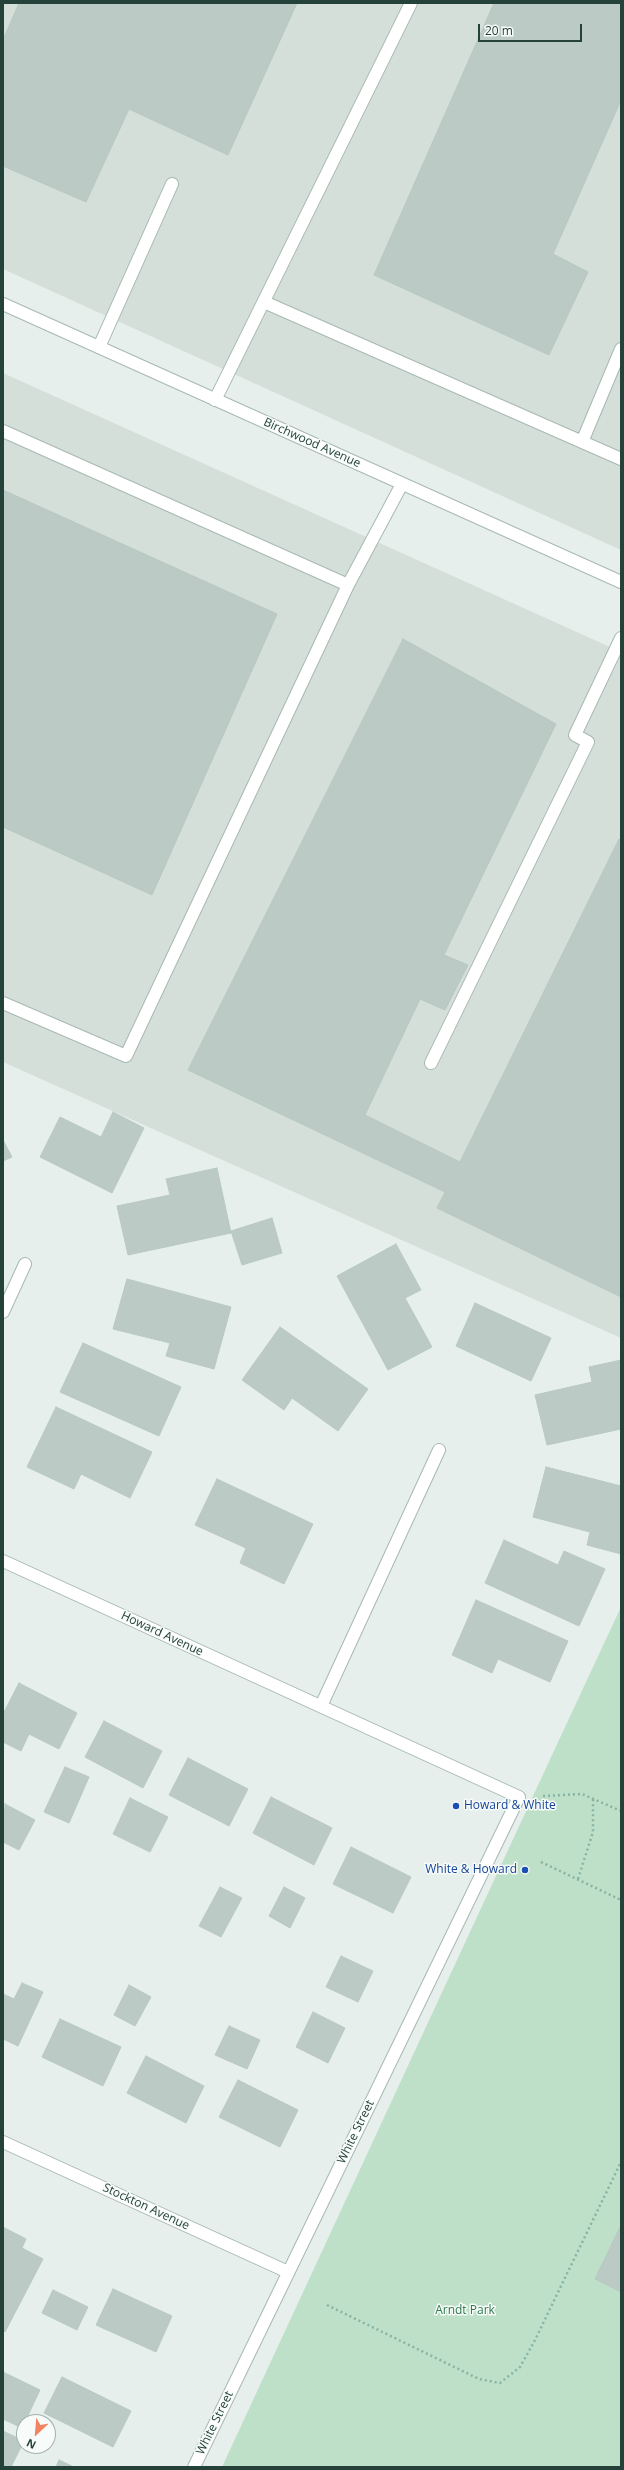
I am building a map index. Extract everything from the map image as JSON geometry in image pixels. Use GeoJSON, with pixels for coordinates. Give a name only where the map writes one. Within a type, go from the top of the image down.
{"type":"FeatureCollection","features":[{"type":"Feature","properties":{"kind":"street"},"geometry":{"type":"LineString","coordinates":[[215,400],[411,3]]}},
{"type":"Feature","properties":{"kind":"street"},"geometry":{"type":"LineString","coordinates":[[99,347],[172,184]]}},
{"type":"Feature","properties":{"kind":"street"},"geometry":{"type":"LineString","coordinates":[[264,302],[621,459]]}},
{"type":"Feature","properties":{"kind":"street","name":"Birchwood Avenue"},"geometry":{"type":"LineString","coordinates":[[3,304],[621,582]]}},
{"type":"Feature","properties":{"kind":"street"},"geometry":{"type":"LineString","coordinates":[[582,442],[621,349]]}},
{"type":"Feature","properties":{"kind":"street"},"geometry":{"type":"LineString","coordinates":[[3,431],[348,585]]}},
{"type":"Feature","properties":{"kind":"street"},"geometry":{"type":"LineString","coordinates":[[3,1003],[126,1056],[348,585],[402,484]]}},
{"type":"Feature","properties":{"kind":"street"},"geometry":{"type":"LineString","coordinates":[[431,1064],[588,742],[575,735],[621,638]]}},
{"type":"Feature","properties":{"kind":"street"},"geometry":{"type":"LineString","coordinates":[[3,1312],[25,1264]]}},
{"type":"Feature","properties":{"kind":"street"},"geometry":{"type":"LineString","coordinates":[[321,1706],[439,1450]]}},
{"type":"Feature","properties":{"kind":"street","name":"Howard Avenue"},"geometry":{"type":"LineString","coordinates":[[3,1561],[519,1797]]}},
{"type":"Feature","properties":{"kind":"street","name":"White Street"},"geometry":{"type":"LineString","coordinates":[[194,2467],[519,1797]]}},
{"type":"Feature","properties":{"kind":"street","name":"Stockton Avenue"},"geometry":{"type":"LineString","coordinates":[[3,2142],[288,2272]]}},
{"type":"Feature","properties":{"kind":"path"},"geometry":{"type":"LineString","coordinates":[[519,1797],[582,1794],[621,1811]]}},
{"type":"Feature","properties":{"kind":"path"},"geometry":{"type":"LineString","coordinates":[[577,1880],[593,1832],[593,1798]]}},
{"type":"Feature","properties":{"kind":"path"},"geometry":{"type":"LineString","coordinates":[[541,1862],[621,1900]]}},
{"type":"Feature","properties":{"kind":"path"},"geometry":{"type":"LineString","coordinates":[[327,2305],[479,2379],[500,2384],[520,2367],[534,2342],[621,2162]]}},
{"type":"Feature","properties":{"kind":"shaded area"},"geometry":{"type":"Polygon","coordinates":[[[3,3],[621,3],[621,550],[3,269],[3,3]]]}},
{"type":"Feature","properties":{"kind":"shaded area"},"geometry":{"type":"Polygon","coordinates":[[[3,373],[621,652],[621,1338],[3,1062],[3,373]]]}},
{"type":"Feature","properties":{"kind":"green space","name":"Arndt Park"},"geometry":{"type":"Polygon","coordinates":[[[621,1607],[621,2467],[222,2467],[559,1740],[621,1607]]]}},
{"type":"Feature","properties":{"kind":"building"},"geometry":{"type":"Polygon","coordinates":[[[19,3],[297,3],[228,155],[129,109],[86,202],[3,166],[3,40],[19,3]]]}},
{"type":"Feature","properties":{"kind":"building"},"geometry":{"type":"Polygon","coordinates":[[[494,3],[621,3],[621,100],[553,254],[588,272],[549,355],[374,275],[494,3]]]}},
{"type":"Feature","properties":{"kind":"building"},"geometry":{"type":"Polygon","coordinates":[[[3,490],[277,614],[152,895],[3,827],[3,490]]]}},
{"type":"Feature","properties":{"kind":"building"},"geometry":{"type":"Polygon","coordinates":[[[403,639],[556,724],[444,955],[468,965],[445,1010],[420,999],[365,1115],[460,1162],[619,839],[621,840],[621,1297],[437,1208],[445,1192],[188,1070],[403,639]]]}},
{"type":"Feature","properties":{"kind":"building"},"geometry":{"type":"Polygon","coordinates":[[[113,1112],[144,1128],[112,1193],[40,1157],[60,1117],[101,1137],[113,1112]]]}},
{"type":"Feature","properties":{"kind":"building"},"geometry":{"type":"Polygon","coordinates":[[[3,1140],[12,1157],[3,1161],[3,1140]]]}},
{"type":"Feature","properties":{"kind":"building"},"geometry":{"type":"Polygon","coordinates":[[[217,1168],[231,1233],[128,1255],[117,1206],[170,1195],[166,1179],[217,1168]]]}},
{"type":"Feature","properties":{"kind":"building"},"geometry":{"type":"Polygon","coordinates":[[[272,1218],[282,1253],[242,1265],[231,1231],[272,1218]]]}},
{"type":"Feature","properties":{"kind":"building"},"geometry":{"type":"Polygon","coordinates":[[[396,1244],[421,1290],[405,1298],[432,1347],[388,1370],[337,1276],[396,1244]]]}},
{"type":"Feature","properties":{"kind":"building"},"geometry":{"type":"Polygon","coordinates":[[[127,1279],[231,1307],[214,1369],[166,1356],[170,1343],[113,1329],[127,1279]]]}},
{"type":"Feature","properties":{"kind":"building"},"geometry":{"type":"Polygon","coordinates":[[[475,1303],[551,1338],[531,1381],[456,1346],[475,1303]]]}},
{"type":"Feature","properties":{"kind":"building"},"geometry":{"type":"Polygon","coordinates":[[[280,1327],[368,1389],[338,1431],[292,1398],[284,1410],[242,1380],[280,1327]]]}},
{"type":"Feature","properties":{"kind":"building"},"geometry":{"type":"Polygon","coordinates":[[[83,1343],[181,1387],[159,1436],[60,1392],[83,1343]]]}},
{"type":"Feature","properties":{"kind":"building"},"geometry":{"type":"Polygon","coordinates":[[[621,1360],[621,1429],[547,1445],[535,1395],[592,1382],[589,1367],[621,1360]]]}},
{"type":"Feature","properties":{"kind":"building"},"geometry":{"type":"Polygon","coordinates":[[[56,1407],[152,1452],[130,1498],[81,1474],[74,1489],[27,1467],[56,1407]]]}},
{"type":"Feature","properties":{"kind":"building"},"geometry":{"type":"Polygon","coordinates":[[[546,1467],[621,1486],[621,1554],[587,1545],[590,1532],[533,1517],[546,1467]]]}},
{"type":"Feature","properties":{"kind":"building"},"geometry":{"type":"Polygon","coordinates":[[[217,1479],[313,1524],[284,1584],[240,1563],[246,1548],[195,1525],[217,1479]]]}},
{"type":"Feature","properties":{"kind":"building"},"geometry":{"type":"Polygon","coordinates":[[[504,1540],[558,1565],[564,1551],[605,1569],[579,1626],[485,1583],[504,1540]]]}},
{"type":"Feature","properties":{"kind":"building"},"geometry":{"type":"Polygon","coordinates":[[[476,1600],[568,1641],[550,1682],[498,1659],[492,1673],[452,1655],[476,1600]]]}},
{"type":"Feature","properties":{"kind":"building"},"geometry":{"type":"Polygon","coordinates":[[[19,1683],[77,1713],[59,1749],[29,1734],[21,1751],[3,1742],[3,1714],[19,1683]]]}},
{"type":"Feature","properties":{"kind":"building"},"geometry":{"type":"Polygon","coordinates":[[[104,1721],[162,1751],[143,1788],[85,1757],[104,1721]]]}},
{"type":"Feature","properties":{"kind":"building"},"geometry":{"type":"Polygon","coordinates":[[[188,1758],[248,1789],[229,1826],[169,1795],[188,1758]]]}},
{"type":"Feature","properties":{"kind":"building"},"geometry":{"type":"Polygon","coordinates":[[[65,1767],[89,1777],[69,1823],[44,1812],[65,1767]]]}},
{"type":"Feature","properties":{"kind":"building"},"geometry":{"type":"Polygon","coordinates":[[[271,1797],[332,1828],[314,1865],[253,1833],[271,1797]]]}},
{"type":"Feature","properties":{"kind":"building"},"geometry":{"type":"Polygon","coordinates":[[[130,1798],[168,1817],[150,1852],[113,1834],[130,1798]]]}},
{"type":"Feature","properties":{"kind":"building"},"geometry":{"type":"Polygon","coordinates":[[[5,1804],[35,1820],[19,1850],[3,1842],[5,1804]]]}},
{"type":"Feature","properties":{"kind":"building"},"geometry":{"type":"Polygon","coordinates":[[[351,1847],[411,1877],[393,1913],[333,1884],[351,1847]]]}},
{"type":"Feature","properties":{"kind":"building"},"geometry":{"type":"Polygon","coordinates":[[[220,1887],[242,1898],[221,1937],[199,1926],[220,1887]]]}},
{"type":"Feature","properties":{"kind":"building"},"geometry":{"type":"Polygon","coordinates":[[[284,1887],[305,1898],[290,1928],[269,1916],[284,1887]]]}},
{"type":"Feature","properties":{"kind":"building"},"geometry":{"type":"Polygon","coordinates":[[[341,1956],[373,1971],[358,2002],[326,1987],[341,1956]]]}},
{"type":"Feature","properties":{"kind":"building"},"geometry":{"type":"Polygon","coordinates":[[[22,1983],[43,1992],[18,2046],[3,2039],[3,1994],[14,1999],[22,1983]]]}},
{"type":"Feature","properties":{"kind":"building"},"geometry":{"type":"Polygon","coordinates":[[[129,1985],[151,1997],[135,2026],[114,2015],[129,1985]]]}},
{"type":"Feature","properties":{"kind":"building"},"geometry":{"type":"Polygon","coordinates":[[[313,2012],[345,2028],[328,2063],[296,2047],[313,2012]]]}},
{"type":"Feature","properties":{"kind":"building"},"geometry":{"type":"Polygon","coordinates":[[[60,2019],[121,2047],[103,2086],[42,2057],[60,2019]]]}},
{"type":"Feature","properties":{"kind":"building"},"geometry":{"type":"Polygon","coordinates":[[[229,2026],[260,2040],[247,2069],[215,2055],[229,2026]]]}},
{"type":"Feature","properties":{"kind":"building"},"geometry":{"type":"Polygon","coordinates":[[[146,2056],[204,2086],[186,2123],[127,2093],[146,2056]]]}},
{"type":"Feature","properties":{"kind":"building"},"geometry":{"type":"Polygon","coordinates":[[[238,2080],[298,2110],[280,2147],[219,2117],[238,2080]]]}},
{"type":"Feature","properties":{"kind":"building"},"geometry":{"type":"Polygon","coordinates":[[[621,2225],[621,2292],[595,2279],[621,2225]]]}},
{"type":"Feature","properties":{"kind":"building"},"geometry":{"type":"Polygon","coordinates":[[[3,2227],[26,2239],[22,2248],[43,2259],[5,2332],[3,2330],[3,2227]]]}},
{"type":"Feature","properties":{"kind":"building"},"geometry":{"type":"Polygon","coordinates":[[[113,2289],[172,2316],[156,2352],[96,2325],[113,2289]]]}},
{"type":"Feature","properties":{"kind":"building"},"geometry":{"type":"Polygon","coordinates":[[[53,2290],[88,2307],[77,2330],[42,2313],[53,2290]]]}},
{"type":"Feature","properties":{"kind":"building"},"geometry":{"type":"Polygon","coordinates":[[[3,2372],[40,2390],[29,2414],[16,2414],[16,2425],[3,2419],[3,2372]]]}},
{"type":"Feature","properties":{"kind":"building"},"geometry":{"type":"Polygon","coordinates":[[[62,2377],[131,2411],[113,2447],[56,2419],[56,2414],[44,2413],[62,2377]]]}},
{"type":"Feature","properties":{"kind":"building"},"geometry":{"type":"Polygon","coordinates":[[[3,2431],[16,2437],[16,2454],[18,2454],[11,2467],[3,2467],[3,2431]]]}},
{"type":"Feature","properties":{"kind":"building"},"geometry":{"type":"Polygon","coordinates":[[[59,2460],[74,2467],[56,2467],[59,2460]]]}},
{"type":"Feature","properties":{"kind":"place","name":"Howard & White"},"geometry":{"type":"Point","coordinates":[456,1806]}},
{"type":"Feature","properties":{"kind":"place","name":"White & Howard"},"geometry":{"type":"Point","coordinates":[525,1870]}}]}
